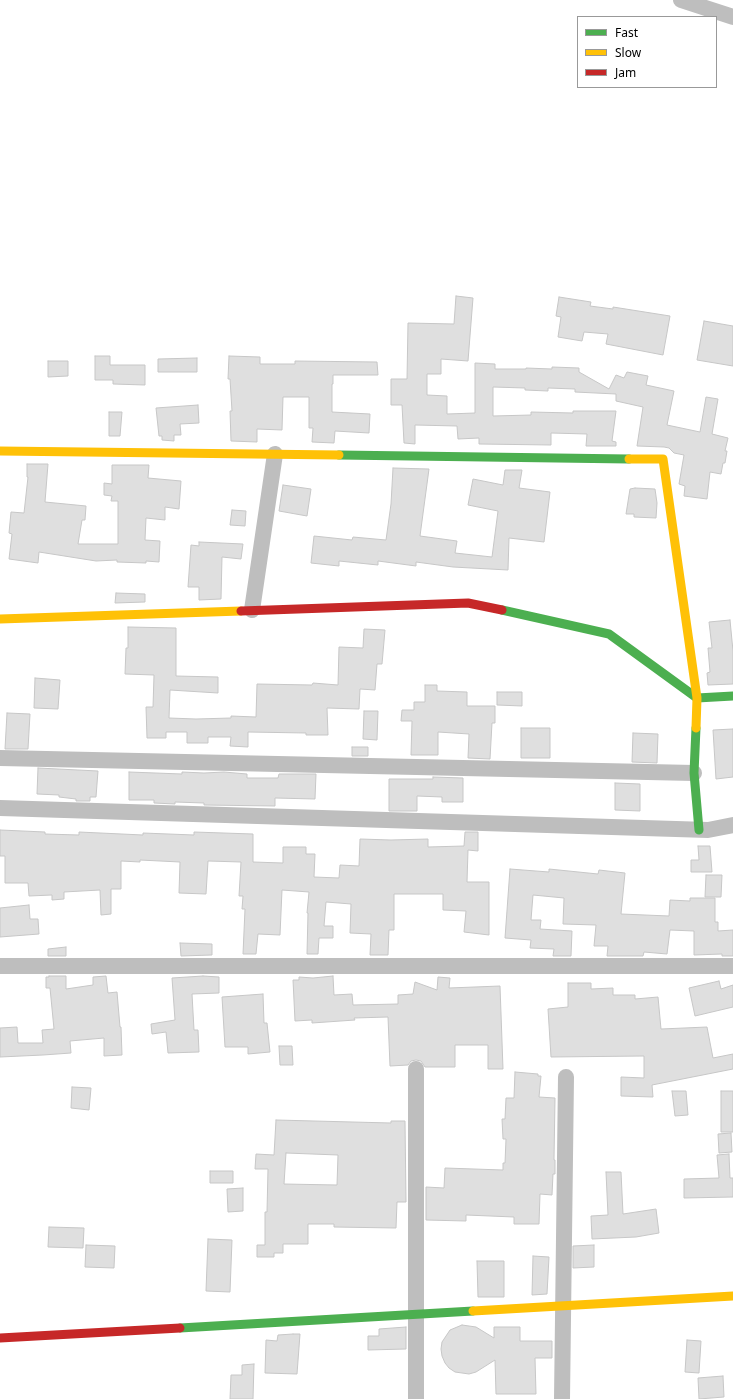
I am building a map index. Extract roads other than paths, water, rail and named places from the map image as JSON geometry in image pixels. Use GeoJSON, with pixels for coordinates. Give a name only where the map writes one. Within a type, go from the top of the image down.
{"type":"FeatureCollection","features":[{"type":"Feature","properties":{"kind":"street"},"geometry":{"type":"LineString","coordinates":[[681,0],[733,17]]}},
{"type":"Feature","properties":{"kind":"street"},"geometry":{"type":"LineString","coordinates":[[0,451],[663,459],[697,698],[694,773],[699,830]]}},
{"type":"Feature","properties":{"kind":"street"},"geometry":{"type":"LineString","coordinates":[[252,610],[275,454]]}},
{"type":"Feature","properties":{"kind":"street"},"geometry":{"type":"LineString","coordinates":[[0,619],[468,603],[609,634],[697,698],[733,696]]}},
{"type":"Feature","properties":{"kind":"street"},"geometry":{"type":"LineString","coordinates":[[0,758],[694,773]]}},
{"type":"Feature","properties":{"kind":"street"},"geometry":{"type":"LineString","coordinates":[[0,808],[699,830],[708,830],[733,825]]}},
{"type":"Feature","properties":{"kind":"street"},"geometry":{"type":"LineString","coordinates":[[0,966],[733,966]]}},
{"type":"Feature","properties":{"kind":"street"},"geometry":{"type":"LineString","coordinates":[[416,1069],[416,1399]]}},
{"type":"Feature","properties":{"kind":"street"},"geometry":{"type":"LineString","coordinates":[[562,1399],[566,1077]]}},
{"type":"Feature","properties":{"kind":"street"},"geometry":{"type":"LineString","coordinates":[[0,1338],[733,1296]]}}]}
